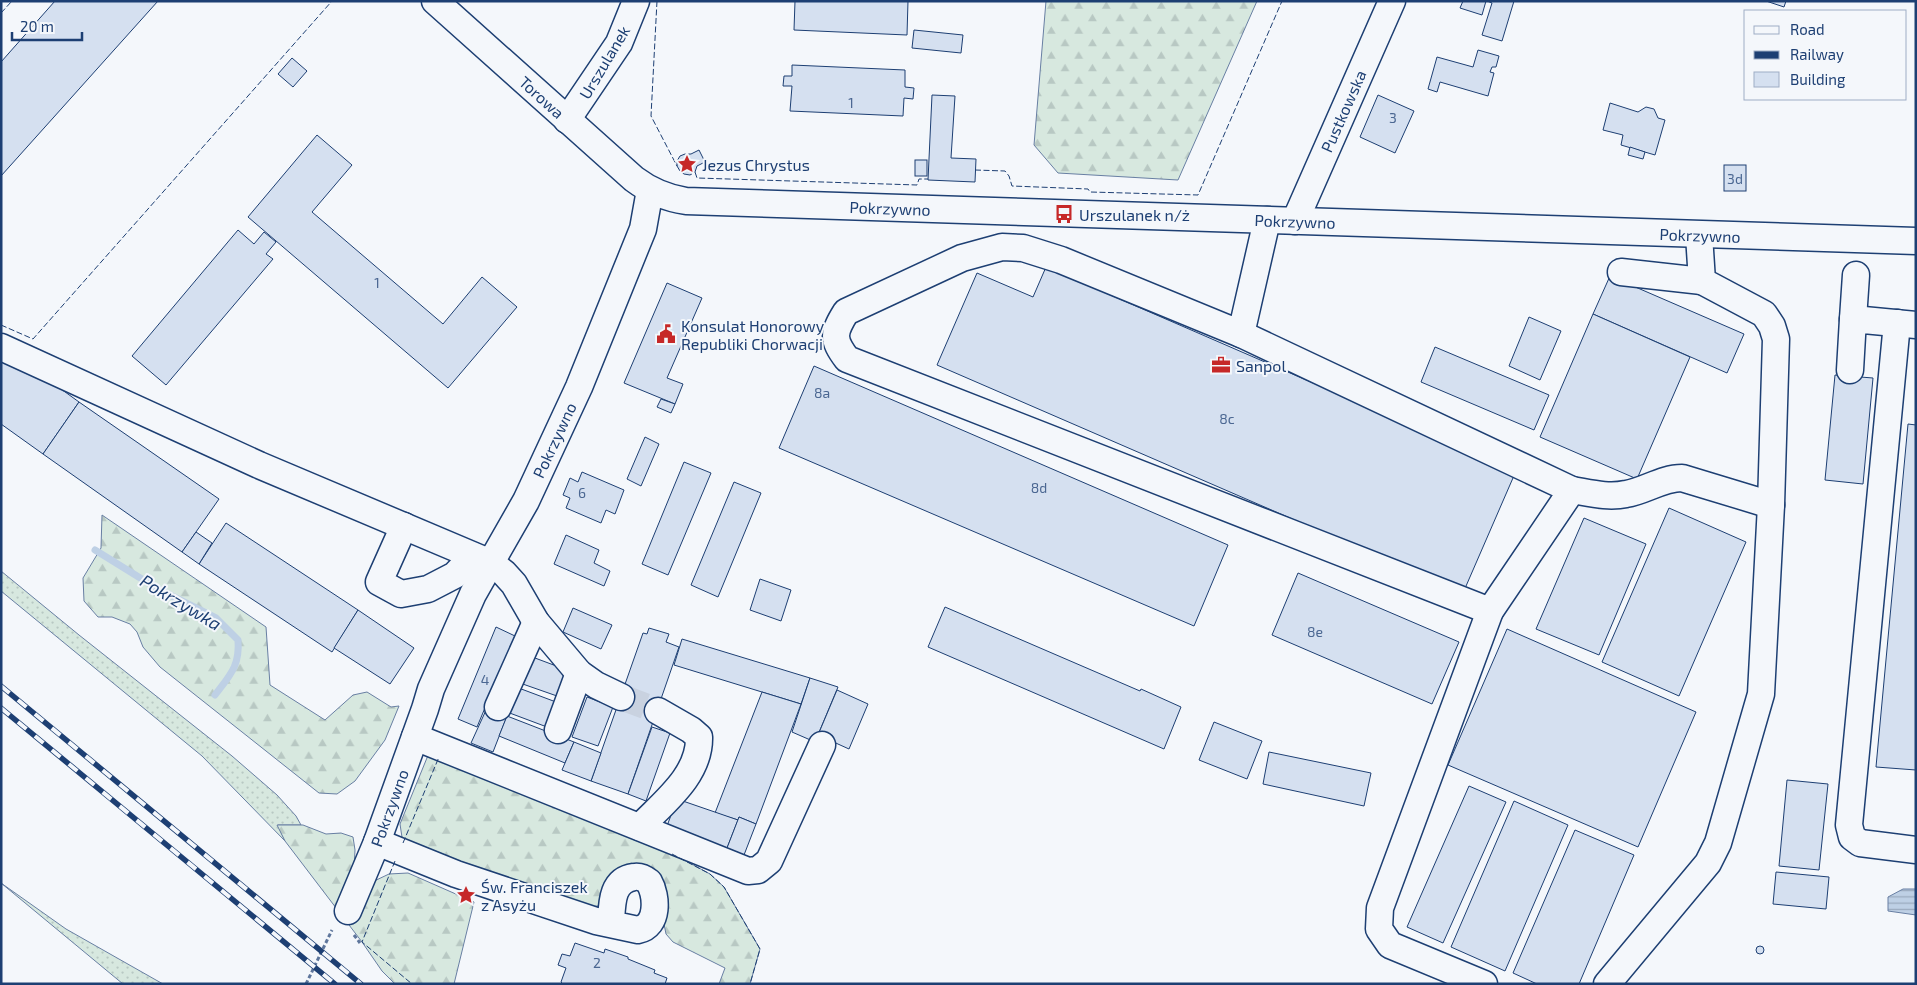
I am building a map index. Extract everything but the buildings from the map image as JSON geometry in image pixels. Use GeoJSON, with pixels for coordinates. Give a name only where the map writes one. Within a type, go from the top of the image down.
{"type":"FeatureCollection","features":[{"type":"Feature","properties":{"kind":"street","name":"Torowa"},"geometry":{"type":"LineString","coordinates":[[435,1],[621,168],[650,190]]}},
{"type":"Feature","properties":{"kind":"street","name":"Urszulanek"},"geometry":{"type":"LineString","coordinates":[[567,120],[619,42],[636,1]]}},
{"type":"Feature","properties":{"kind":"street","name":"Pustkowska"},"geometry":{"type":"LineString","coordinates":[[1295,221],[1392,1]]}},
{"type":"Feature","properties":{"kind":"street","name":"Pokrzywno"},"geometry":{"type":"LineString","coordinates":[[341,917],[377,842],[425,709],[430,688],[473,594],[482,559],[526,501],[586,371],[644,229],[650,190],[672,199],[686,201],[1916,241]]}},
{"type":"Feature","properties":{"kind":"street"},"geometry":{"type":"LineString","coordinates":[[1241,334],[1267,220]]}},
{"type":"Feature","properties":{"kind":"street"},"geometry":{"type":"LineString","coordinates":[[1699,235],[1702,281]]}},
{"type":"Feature","properties":{"kind":"street"},"geometry":{"type":"LineString","coordinates":[[1490,611],[847,359],[837,345],[836,327],[846,312],[962,258],[1002,247],[1022,248],[1060,260],[1241,334],[1572,490],[1610,496],[1628,494],[1672,478],[1682,478],[1770,505]]}},
{"type":"Feature","properties":{"kind":"street"},"geometry":{"type":"LineString","coordinates":[[1607,984],[1708,863],[1718,843],[1760,694],[1776,339],[1772,326],[1764,314],[1702,281],[1621,272]]}},
{"type":"Feature","properties":{"kind":"street"},"geometry":{"type":"LineString","coordinates":[[1850,370],[1856,275]]}},
{"type":"Feature","properties":{"kind":"street"},"geometry":{"type":"LineString","coordinates":[[1854,319],[1906,324],[1849,825],[1852,837],[1860,844],[1916,850]]}},
{"type":"Feature","properties":{"kind":"street"},"geometry":{"type":"LineString","coordinates":[[1,347],[250,460],[482,559],[504,573],[514,584],[536,622],[579,673],[596,685],[621,697]]}},
{"type":"Feature","properties":{"kind":"street"},"geometry":{"type":"LineString","coordinates":[[1484,984],[1390,945],[1379,929],[1380,908],[1490,611],[1572,490]]}},
{"type":"Feature","properties":{"kind":"street"},"geometry":{"type":"LineString","coordinates":[[404,526],[378,582],[401,594],[428,589],[482,559]]}},
{"type":"Feature","properties":{"kind":"street"},"geometry":{"type":"LineString","coordinates":[[498,707],[536,622]]}},
{"type":"Feature","properties":{"kind":"street"},"geometry":{"type":"LineString","coordinates":[[558,730],[579,673]]}},
{"type":"Feature","properties":{"kind":"street"},"geometry":{"type":"LineString","coordinates":[[640,827],[685,780],[699,748],[699,737],[691,730],[658,711]]}},
{"type":"Feature","properties":{"kind":"street"},"geometry":{"type":"LineString","coordinates":[[415,737],[748,871],[758,870],[769,861],[822,744]]}},
{"type":"Feature","properties":{"kind":"street"},"geometry":{"type":"LineString","coordinates":[[377,842],[456,874],[596,921],[611,923]]}},
{"type":"Feature","properties":{"kind":"path"},"geometry":{"type":"LineString","coordinates":[[306,984],[341,917]]}},
{"type":"Feature","properties":{"kind":"green space"},"geometry":{"type":"Polygon","coordinates":[[[1046,1],[1257,1],[1178,180],[1058,173],[1034,145],[1046,1]]]}},
{"type":"Feature","properties":{"kind":"green space"},"geometry":{"type":"Polygon","coordinates":[[[102,515],[266,627],[270,685],[325,720],[353,695],[367,692],[391,707],[399,706],[385,740],[355,781],[337,794],[319,793],[160,667],[143,647],[137,632],[130,624],[112,617],[98,617],[84,601],[83,578],[101,548],[102,515]]]}},
{"type":"Feature","properties":{"kind":"green space"},"geometry":{"type":"Polygon","coordinates":[[[1,571],[232,756],[277,795],[296,816],[301,825],[278,825],[285,841],[202,756],[1,591],[1,571]]]}},
{"type":"Feature","properties":{"kind":"green space"},"geometry":{"type":"Polygon","coordinates":[[[431,748],[653,843],[710,874],[724,887],[760,949],[750,984],[719,984],[725,968],[673,942],[666,934],[658,894],[612,884],[598,906],[579,908],[403,844],[400,824],[431,748]]]}},
{"type":"Feature","properties":{"kind":"green space"},"geometry":{"type":"Polygon","coordinates":[[[277,825],[303,825],[326,834],[341,833],[353,837],[355,850],[354,869],[370,883],[389,874],[408,873],[474,902],[454,984],[395,984],[382,971],[285,841],[277,825]]]}},
{"type":"Feature","properties":{"kind":"green space"},"geometry":{"type":"Polygon","coordinates":[[[1,883],[66,929],[163,984],[123,984],[1,883]]]}},
{"type":"Feature","properties":{"kind":"water"},"geometry":{"type":"Polygon","coordinates":[[[1903,889],[1916,889],[1916,915],[1888,911],[1888,897],[1903,889]]]}},
{"type":"Feature","properties":{"kind":"waterway","name":"Pokrzywka"},"geometry":{"type":"LineString","coordinates":[[95,550],[158,589],[216,618],[238,640],[236,664],[215,695]]}},
{"type":"Feature","properties":{"kind":"tunnel"},"geometry":{"type":"LineString","coordinates":[[621,697],[658,711]]}},
{"type":"Feature","properties":{"kind":"railway"},"geometry":{"type":"LineString","coordinates":[[1,686],[361,984]]}},
{"type":"Feature","properties":{"kind":"railway"},"geometry":{"type":"LineString","coordinates":[[1,708],[335,984]]}},
{"type":"Feature","properties":{"kind":"fence"},"geometry":{"type":"LineString","coordinates":[[1,13],[12,1]]}},
{"type":"Feature","properties":{"kind":"fence"},"geometry":{"type":"LineString","coordinates":[[1,325],[33,339],[332,1]]}},
{"type":"Feature","properties":{"kind":"fence"},"geometry":{"type":"LineString","coordinates":[[657,1],[651,116],[677,166]]}},
{"type":"Feature","properties":{"kind":"fence"},"geometry":{"type":"LineString","coordinates":[[975,170],[1005,171],[1009,176],[1012,186],[1088,189],[1090,192],[1198,195],[1282,1]]}},
{"type":"Feature","properties":{"kind":"fence"},"geometry":{"type":"LineString","coordinates":[[695,172],[697,178],[917,185],[919,179],[928,179]]}},
{"type":"Feature","properties":{"kind":"fence"},"geometry":{"type":"LineString","coordinates":[[403,843],[439,757]]}},
{"type":"Feature","properties":{"kind":"fence"},"geometry":{"type":"LineString","coordinates":[[672,854],[710,874],[724,887],[760,949],[750,984]]}},
{"type":"Feature","properties":{"kind":"fence"},"geometry":{"type":"LineString","coordinates":[[395,861],[362,942],[412,984]]}},
{"type":"Feature","properties":{"kind":"place","name":"Jezus Chrystus"},"geometry":{"type":"Point","coordinates":[687,164]}},
{"type":"Feature","properties":{"kind":"place","name":"Urszulanek n/ż"},"geometry":{"type":"Point","coordinates":[1064,214]}},
{"type":"Feature","properties":{"kind":"place","name":"Konsulat Honorowy Republiki Chorwacji"},"geometry":{"type":"Point","coordinates":[666,334]}},
{"type":"Feature","properties":{"kind":"place","name":"Sanpol"},"geometry":{"type":"Point","coordinates":[1221,365]}},
{"type":"Feature","properties":{"kind":"place","name":"Św. Franciszek z Asyżu"},"geometry":{"type":"Point","coordinates":[466,895]}}]}
